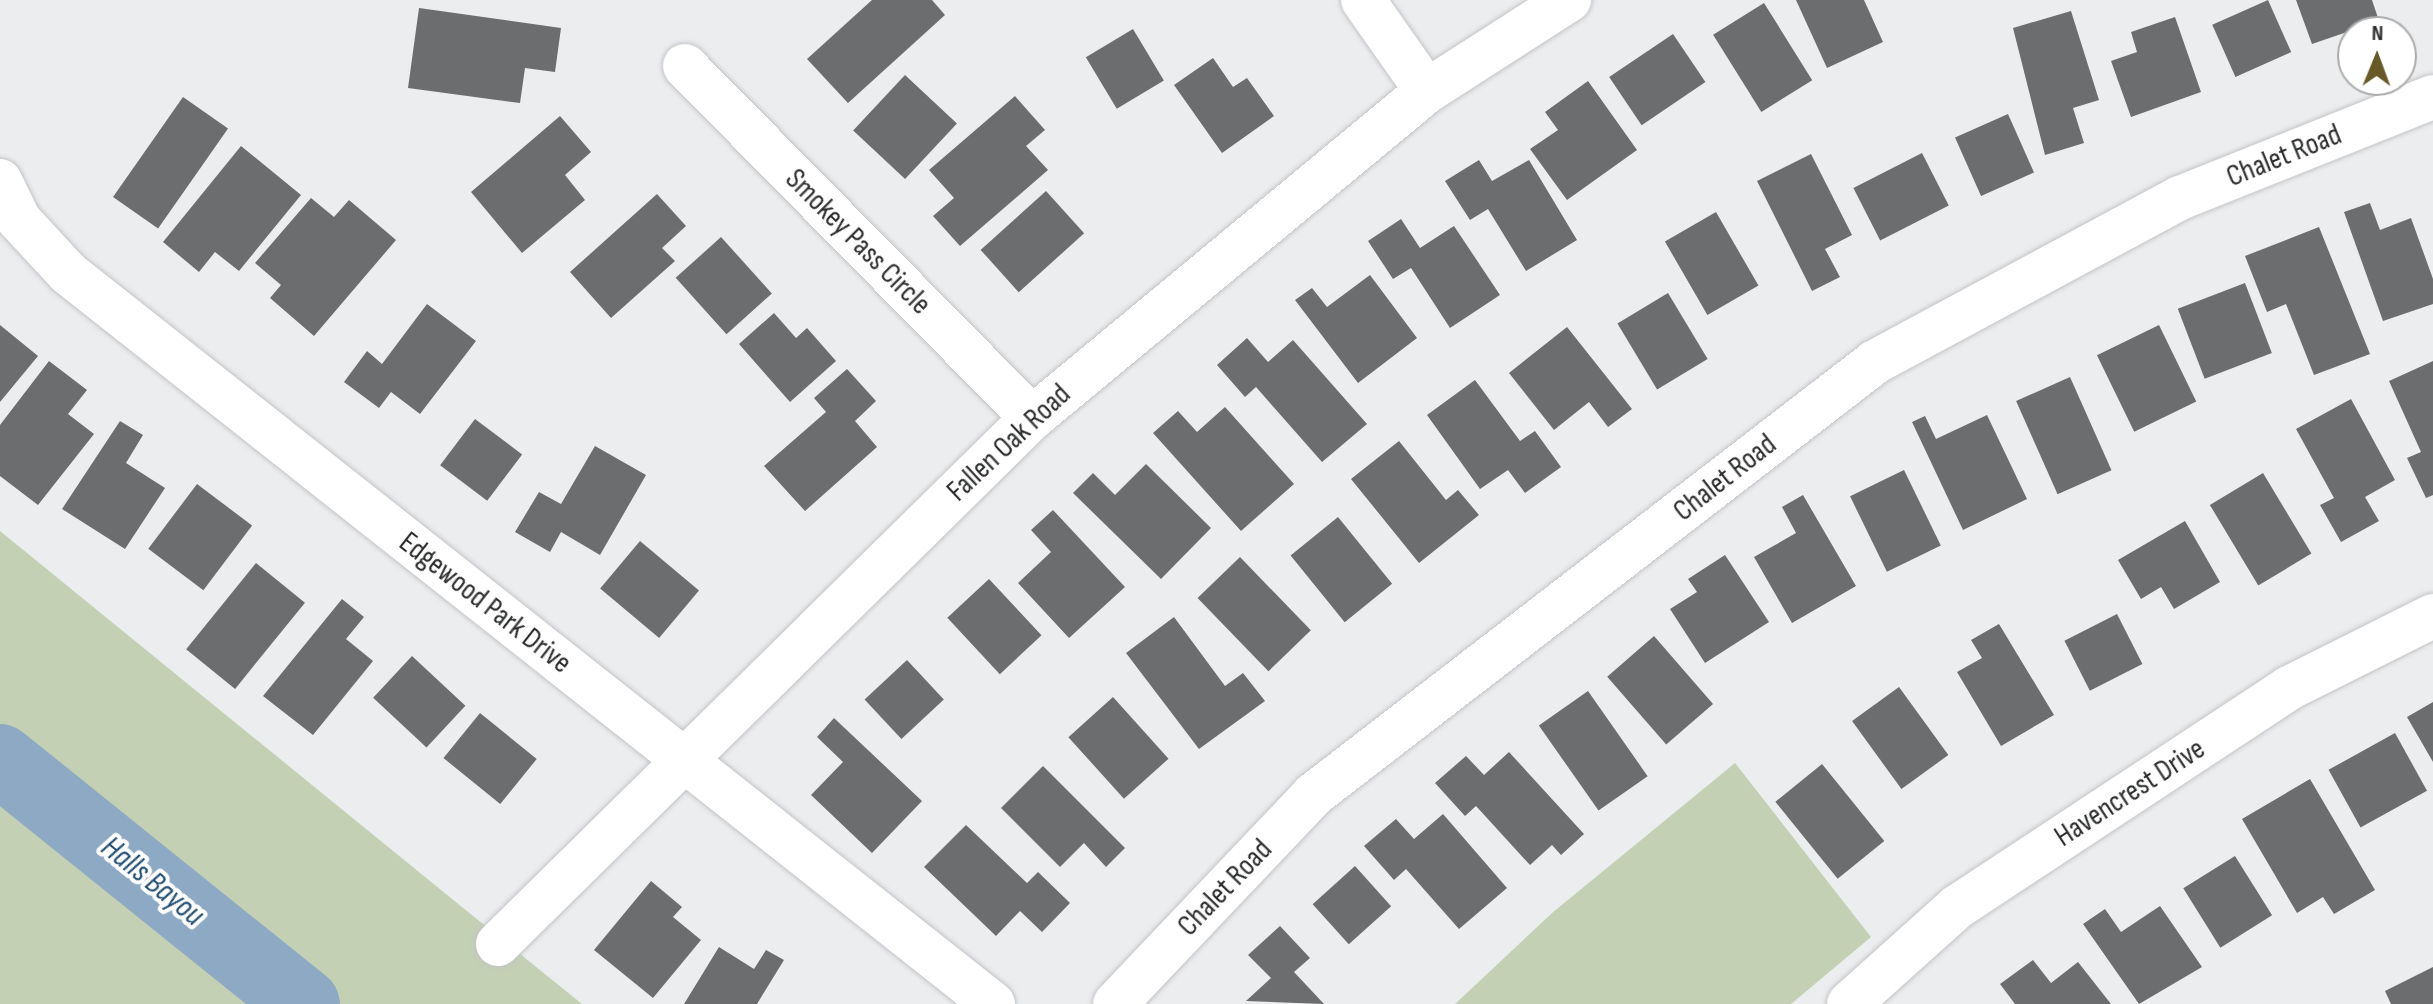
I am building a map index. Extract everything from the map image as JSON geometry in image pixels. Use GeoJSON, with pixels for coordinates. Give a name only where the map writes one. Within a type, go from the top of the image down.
{"type":"FeatureCollection","features":[{"type":"Feature","properties":{"kind":"street"},"geometry":{"type":"LineString","coordinates":[[1363,0],[1427,91]]}},
{"type":"Feature","properties":{"kind":"street","name":"Fallen Oak Road"},"geometry":{"type":"LineString","coordinates":[[498,944],[681,758],[1032,418],[1427,91],[1569,0]]}},
{"type":"Feature","properties":{"kind":"street","name":"Smokey Pass Circle"},"geometry":{"type":"LineString","coordinates":[[685,66],[1032,418]]}},
{"type":"Feature","properties":{"kind":"street","name":"Chalet Road"},"geometry":{"type":"LineString","coordinates":[[1115,1004],[1313,795],[1875,362],[2180,198],[2433,97]]}},
{"type":"Feature","properties":{"kind":"street","name":"Edgewood Park Drive"},"geometry":{"type":"LineString","coordinates":[[0,181],[19,220],[68,273],[993,1004]]}},
{"type":"Feature","properties":{"kind":"street","name":"Havencrest Drive"},"geometry":{"type":"LineString","coordinates":[[1849,1004],[1970,898],[2289,688],[2433,616]]}},
{"type":"Feature","properties":{"kind":"green space"},"geometry":{"type":"Polygon","coordinates":[[[0,531],[457,903],[582,1004],[0,1004],[0,531]]]}},
{"type":"Feature","properties":{"kind":"green space"},"geometry":{"type":"Polygon","coordinates":[[[1735,763],[1871,937],[1791,1004],[1455,1004],[1552,913],[1735,763]]]}},
{"type":"Feature","properties":{"kind":"building"},"geometry":{"type":"Polygon","coordinates":[[[872,0],[932,0],[945,15],[848,103],[807,59],[872,0]]]}},
{"type":"Feature","properties":{"kind":"building"},"geometry":{"type":"Polygon","coordinates":[[[1796,0],[1864,0],[1883,42],[1827,68],[1796,0]]]}},
{"type":"Feature","properties":{"kind":"building"},"geometry":{"type":"Polygon","coordinates":[[[2268,0],[2291,52],[2235,77],[2212,25],[2268,0]]]}},
{"type":"Feature","properties":{"kind":"building"},"geometry":{"type":"Polygon","coordinates":[[[2296,0],[2372,0],[2377,16],[2337,16],[2337,35],[2312,44],[2296,0]]]}},
{"type":"Feature","properties":{"kind":"building"},"geometry":{"type":"Polygon","coordinates":[[[1764,3],[1812,80],[1761,112],[1713,35],[1764,3]]]}},
{"type":"Feature","properties":{"kind":"building"},"geometry":{"type":"Polygon","coordinates":[[[419,8],[561,28],[555,72],[525,68],[520,103],[408,88],[419,8]]]}},
{"type":"Feature","properties":{"kind":"building"},"geometry":{"type":"Polygon","coordinates":[[[2071,11],[2099,100],[2073,108],[2084,143],[2045,155],[2013,28],[2071,11]]]}},
{"type":"Feature","properties":{"kind":"building"},"geometry":{"type":"Polygon","coordinates":[[[2175,17],[2201,92],[2131,117],[2111,61],[2137,52],[2131,32],[2175,17]]]}},
{"type":"Feature","properties":{"kind":"building"},"geometry":{"type":"Polygon","coordinates":[[[1133,29],[1164,80],[1117,109],[1086,57],[1133,29]]]}},
{"type":"Feature","properties":{"kind":"building"},"geometry":{"type":"Polygon","coordinates":[[[1673,34],[1705,82],[1642,125],[1609,77],[1673,34]]]}},
{"type":"Feature","properties":{"kind":"building"},"geometry":{"type":"Polygon","coordinates":[[[1213,58],[1233,87],[1247,78],[1274,116],[1222,153],[1174,85],[1213,58]]]}},
{"type":"Feature","properties":{"kind":"building"},"geometry":{"type":"Polygon","coordinates":[[[905,75],[957,123],[905,179],[853,131],[905,75]]]}},
{"type":"Feature","properties":{"kind":"building"},"geometry":{"type":"Polygon","coordinates":[[[1588,81],[1637,150],[1567,200],[1530,149],[1558,130],[1545,112],[1588,81]]]}},
{"type":"Feature","properties":{"kind":"building"},"geometry":{"type":"Polygon","coordinates":[[[1015,96],[1045,130],[1026,146],[1048,170],[960,246],[933,216],[954,198],[929,170],[1015,96]]]}},
{"type":"Feature","properties":{"kind":"building"},"geometry":{"type":"Polygon","coordinates":[[[183,97],[228,129],[158,228],[113,197],[183,97]]]}},
{"type":"Feature","properties":{"kind":"building"},"geometry":{"type":"Polygon","coordinates":[[[2008,114],[2034,172],[1981,196],[1955,138],[2008,114]]]}},
{"type":"Feature","properties":{"kind":"building"},"geometry":{"type":"Polygon","coordinates":[[[560,116],[591,152],[565,175],[585,200],[522,253],[471,192],[560,116]]]}},
{"type":"Feature","properties":{"kind":"building"},"geometry":{"type":"Polygon","coordinates":[[[241,146],[301,195],[239,271],[215,252],[199,272],[163,242],[241,146]]]}},
{"type":"Feature","properties":{"kind":"building"},"geometry":{"type":"Polygon","coordinates":[[[1922,153],[1949,206],[1880,241],[1853,188],[1922,153]]]}},
{"type":"Feature","properties":{"kind":"building"},"geometry":{"type":"Polygon","coordinates":[[[1811,154],[1852,235],[1825,249],[1840,277],[1812,291],[1757,181],[1811,154]]]}},
{"type":"Feature","properties":{"kind":"building"},"geometry":{"type":"Polygon","coordinates":[[[1479,160],[1492,181],[1529,160],[1577,240],[1526,271],[1488,209],[1470,220],[1445,181],[1479,160]]]}},
{"type":"Feature","properties":{"kind":"building"},"geometry":{"type":"Polygon","coordinates":[[[1046,191],[1084,233],[1019,292],[981,250],[1046,191]]]}},
{"type":"Feature","properties":{"kind":"building"},"geometry":{"type":"Polygon","coordinates":[[[657,194],[686,226],[662,248],[675,261],[611,318],[570,272],[657,194]]]}},
{"type":"Feature","properties":{"kind":"building"},"geometry":{"type":"Polygon","coordinates":[[[311,198],[334,217],[349,200],[396,240],[314,336],[270,298],[281,285],[255,263],[311,198]]]}},
{"type":"Feature","properties":{"kind":"building"},"geometry":{"type":"Polygon","coordinates":[[[2370,203],[2380,230],[2411,218],[2433,279],[2433,304],[2383,321],[2344,212],[2370,203]]]}},
{"type":"Feature","properties":{"kind":"building"},"geometry":{"type":"Polygon","coordinates":[[[1716,212],[1758,286],[1707,315],[1665,242],[1716,212]]]}},
{"type":"Feature","properties":{"kind":"building"},"geometry":{"type":"Polygon","coordinates":[[[1401,219],[1420,248],[1454,226],[1500,295],[1450,328],[1411,268],[1393,279],[1368,241],[1401,219]]]}},
{"type":"Feature","properties":{"kind":"building"},"geometry":{"type":"Polygon","coordinates":[[[2319,227],[2370,354],[2314,375],[2286,304],[2267,312],[2245,256],[2319,227]]]}},
{"type":"Feature","properties":{"kind":"building"},"geometry":{"type":"Polygon","coordinates":[[[721,237],[772,293],[727,334],[676,278],[721,237]]]}},
{"type":"Feature","properties":{"kind":"building"},"geometry":{"type":"Polygon","coordinates":[[[1370,275],[1417,338],[1358,383],[1295,300],[1312,288],[1327,307],[1370,275]]]}},
{"type":"Feature","properties":{"kind":"building"},"geometry":{"type":"Polygon","coordinates":[[[2245,283],[2272,353],[2205,379],[2178,309],[2245,283]]]}},
{"type":"Feature","properties":{"kind":"building"},"geometry":{"type":"Polygon","coordinates":[[[1668,293],[1708,359],[1657,389],[1617,323],[1668,293]]]}},
{"type":"Feature","properties":{"kind":"building"},"geometry":{"type":"Polygon","coordinates":[[[427,304],[476,341],[420,414],[391,392],[379,408],[344,382],[367,351],[382,364],[427,304]]]}},
{"type":"Feature","properties":{"kind":"building"},"geometry":{"type":"Polygon","coordinates":[[[774,313],[796,338],[807,328],[836,361],[790,402],[739,344],[774,313]]]}},
{"type":"Feature","properties":{"kind":"building"},"geometry":{"type":"Polygon","coordinates":[[[0,325],[38,356],[0,402],[0,325]]]}},
{"type":"Feature","properties":{"kind":"building"},"geometry":{"type":"Polygon","coordinates":[[[2159,325],[2196,401],[2134,432],[2097,355],[2159,325]]]}},
{"type":"Feature","properties":{"kind":"building"},"geometry":{"type":"Polygon","coordinates":[[[1567,327],[1632,409],[1608,427],[1589,402],[1554,430],[1509,373],[1567,327]]]}},
{"type":"Feature","properties":{"kind":"building"},"geometry":{"type":"Polygon","coordinates":[[[1247,338],[1268,362],[1293,340],[1367,424],[1322,462],[1256,387],[1245,397],[1217,365],[1247,338]]]}},
{"type":"Feature","properties":{"kind":"building"},"geometry":{"type":"Polygon","coordinates":[[[49,361],[87,390],[68,414],[94,434],[38,505],[0,476],[0,425],[49,361]]]}},
{"type":"Feature","properties":{"kind":"building"},"geometry":{"type":"Polygon","coordinates":[[[2433,361],[2433,495],[2426,498],[2407,458],[2421,452],[2389,381],[2433,361]]]}},
{"type":"Feature","properties":{"kind":"building"},"geometry":{"type":"Polygon","coordinates":[[[847,369],[876,401],[855,421],[877,447],[805,511],[764,466],[826,412],[814,398],[847,369]]]}},
{"type":"Feature","properties":{"kind":"building"},"geometry":{"type":"Polygon","coordinates":[[[2070,377],[2111,470],[2058,494],[2016,401],[2070,377]]]}},
{"type":"Feature","properties":{"kind":"building"},"geometry":{"type":"Polygon","coordinates":[[[1475,380],[1520,441],[1535,431],[1561,467],[1525,493],[1508,470],[1480,489],[1427,415],[1475,380]]]}},
{"type":"Feature","properties":{"kind":"building"},"geometry":{"type":"Polygon","coordinates":[[[2351,399],[2395,480],[2365,497],[2379,521],[2341,542],[2320,505],[2334,498],[2296,429],[2351,399]]]}},
{"type":"Feature","properties":{"kind":"building"},"geometry":{"type":"Polygon","coordinates":[[[1225,407],[1294,484],[1241,531],[1153,433],[1178,411],[1197,432],[1225,407]]]}},
{"type":"Feature","properties":{"kind":"building"},"geometry":{"type":"Polygon","coordinates":[[[1987,415],[2027,499],[1963,530],[1912,422],[1925,416],[1936,439],[1987,415]]]}},
{"type":"Feature","properties":{"kind":"building"},"geometry":{"type":"Polygon","coordinates":[[[475,419],[522,455],[487,501],[440,465],[475,419]]]}},
{"type":"Feature","properties":{"kind":"building"},"geometry":{"type":"Polygon","coordinates":[[[120,421],[143,435],[126,463],[165,488],[125,549],[62,509],[120,421]]]}},
{"type":"Feature","properties":{"kind":"building"},"geometry":{"type":"Polygon","coordinates":[[[1399,441],[1446,500],[1458,490],[1479,515],[1419,563],[1351,479],[1399,441]]]}},
{"type":"Feature","properties":{"kind":"building"},"geometry":{"type":"Polygon","coordinates":[[[595,446],[646,475],[600,555],[561,532],[550,552],[515,532],[539,492],[561,504],[595,446]]]}},
{"type":"Feature","properties":{"kind":"building"},"geometry":{"type":"Polygon","coordinates":[[[1146,464],[1211,528],[1161,579],[1073,493],[1093,473],[1115,495],[1146,464]]]}},
{"type":"Feature","properties":{"kind":"building"},"geometry":{"type":"Polygon","coordinates":[[[1904,470],[1941,545],[1887,572],[1850,496],[1904,470]]]}},
{"type":"Feature","properties":{"kind":"building"},"geometry":{"type":"Polygon","coordinates":[[[2263,473],[2311,554],[2258,586],[2210,505],[2263,473]]]}},
{"type":"Feature","properties":{"kind":"building"},"geometry":{"type":"Polygon","coordinates":[[[197,484],[252,526],[203,590],[148,549],[197,484]]]}},
{"type":"Feature","properties":{"kind":"building"},"geometry":{"type":"Polygon","coordinates":[[[1803,495],[1856,586],[1792,623],[1754,557],[1796,533],[1782,507],[1803,495]]]}},
{"type":"Feature","properties":{"kind":"building"},"geometry":{"type":"Polygon","coordinates":[[[1053,510],[1125,587],[1069,638],[1018,583],[1051,552],[1031,530],[1053,510]]]}},
{"type":"Feature","properties":{"kind":"building"},"geometry":{"type":"Polygon","coordinates":[[[1338,517],[1392,584],[1345,622],[1291,555],[1338,517]]]}},
{"type":"Feature","properties":{"kind":"building"},"geometry":{"type":"Polygon","coordinates":[[[2185,521],[2220,582],[2174,609],[2161,587],[2141,599],[2118,560],[2185,521]]]}},
{"type":"Feature","properties":{"kind":"building"},"geometry":{"type":"Polygon","coordinates":[[[640,541],[699,590],[659,638],[600,588],[640,541]]]}},
{"type":"Feature","properties":{"kind":"building"},"geometry":{"type":"Polygon","coordinates":[[[1725,555],[1769,622],[1705,663],[1670,609],[1697,592],[1688,579],[1725,555]]]}},
{"type":"Feature","properties":{"kind":"building"},"geometry":{"type":"Polygon","coordinates":[[[1240,557],[1311,630],[1268,671],[1198,598],[1240,557]]]}},
{"type":"Feature","properties":{"kind":"building"},"geometry":{"type":"Polygon","coordinates":[[[256,563],[305,603],[235,689],[186,649],[256,563]]]}},
{"type":"Feature","properties":{"kind":"building"},"geometry":{"type":"Polygon","coordinates":[[[989,579],[1042,635],[1000,674],[947,618],[989,579]]]}},
{"type":"Feature","properties":{"kind":"building"},"geometry":{"type":"Polygon","coordinates":[[[342,599],[364,617],[346,639],[373,661],[313,735],[263,696],[342,599]]]}},
{"type":"Feature","properties":{"kind":"building"},"geometry":{"type":"Polygon","coordinates":[[[2117,614],[2142,664],[2090,691],[2064,641],[2117,614]]]}},
{"type":"Feature","properties":{"kind":"building"},"geometry":{"type":"Polygon","coordinates":[[[1174,617],[1225,686],[1243,673],[1265,701],[1199,749],[1126,653],[1174,617]]]}},
{"type":"Feature","properties":{"kind":"building"},"geometry":{"type":"Polygon","coordinates":[[[1999,624],[2054,715],[2001,746],[1957,672],[1982,658],[1971,640],[1999,624]]]}},
{"type":"Feature","properties":{"kind":"building"},"geometry":{"type":"Polygon","coordinates":[[[1654,636],[1713,704],[1666,745],[1607,677],[1654,636]]]}},
{"type":"Feature","properties":{"kind":"building"},"geometry":{"type":"Polygon","coordinates":[[[412,656],[465,706],[427,747],[373,698],[412,656]]]}},
{"type":"Feature","properties":{"kind":"building"},"geometry":{"type":"Polygon","coordinates":[[[907,660],[944,699],[901,739],[865,700],[907,660]]]}},
{"type":"Feature","properties":{"kind":"building"},"geometry":{"type":"Polygon","coordinates":[[[1899,687],[1948,755],[1901,789],[1852,721],[1899,687]]]}},
{"type":"Feature","properties":{"kind":"building"},"geometry":{"type":"Polygon","coordinates":[[[1588,691],[1648,776],[1599,811],[1539,725],[1588,691]]]}},
{"type":"Feature","properties":{"kind":"building"},"geometry":{"type":"Polygon","coordinates":[[[1113,697],[1169,759],[1124,799],[1068,737],[1113,697]]]}},
{"type":"Feature","properties":{"kind":"building"},"geometry":{"type":"Polygon","coordinates":[[[2433,702],[2433,762],[2407,717],[2433,702]]]}},
{"type":"Feature","properties":{"kind":"building"},"geometry":{"type":"Polygon","coordinates":[[[480,713],[537,759],[500,804],[443,758],[480,713]]]}},
{"type":"Feature","properties":{"kind":"building"},"geometry":{"type":"Polygon","coordinates":[[[834,718],[922,801],[872,853],[811,795],[843,762],[817,737],[834,718]]]}},
{"type":"Feature","properties":{"kind":"building"},"geometry":{"type":"Polygon","coordinates":[[[2395,733],[2427,791],[2361,828],[2329,770],[2395,733]]]}},
{"type":"Feature","properties":{"kind":"building"},"geometry":{"type":"Polygon","coordinates":[[[1509,752],[1584,834],[1561,855],[1552,845],[1530,865],[1476,806],[1465,816],[1435,783],[1466,756],[1484,775],[1509,752]]]}},
{"type":"Feature","properties":{"kind":"building"},"geometry":{"type":"Polygon","coordinates":[[[1822,764],[1884,841],[1838,879],[1775,802],[1822,764]]]}},
{"type":"Feature","properties":{"kind":"building"},"geometry":{"type":"Polygon","coordinates":[[[1043,766],[1125,848],[1106,867],[1084,843],[1060,867],[1001,808],[1043,766]]]}},
{"type":"Feature","properties":{"kind":"building"},"geometry":{"type":"Polygon","coordinates":[[[2310,779],[2375,890],[2334,914],[2323,897],[2297,913],[2242,819],[2310,779]]]}},
{"type":"Feature","properties":{"kind":"building"},"geometry":{"type":"Polygon","coordinates":[[[1443,814],[1507,888],[1459,929],[1406,869],[1394,880],[1364,846],[1396,819],[1414,839],[1443,814]]]}},
{"type":"Feature","properties":{"kind":"building"},"geometry":{"type":"Polygon","coordinates":[[[966,825],[1027,883],[1038,872],[1070,903],[1042,932],[1020,911],[996,936],[924,867],[966,825]]]}},
{"type":"Feature","properties":{"kind":"building"},"geometry":{"type":"Polygon","coordinates":[[[2235,856],[2272,915],[2220,948],[2183,888],[2235,856]]]}},
{"type":"Feature","properties":{"kind":"building"},"geometry":{"type":"Polygon","coordinates":[[[1355,866],[1391,906],[1349,944],[1313,904],[1355,866]]]}},
{"type":"Feature","properties":{"kind":"building"},"geometry":{"type":"Polygon","coordinates":[[[651,881],[682,907],[673,917],[701,940],[653,998],[594,950],[651,881]]]}},
{"type":"Feature","properties":{"kind":"building"},"geometry":{"type":"Polygon","coordinates":[[[2160,906],[2202,967],[2139,1004],[2083,924],[2105,909],[2121,932],[2160,906]]]}},
{"type":"Feature","properties":{"kind":"building"},"geometry":{"type":"Polygon","coordinates":[[[1280,926],[1310,958],[1294,972],[1324,1004],[1246,1001],[1271,978],[1248,955],[1280,926]]]}},
{"type":"Feature","properties":{"kind":"building"},"geometry":{"type":"Polygon","coordinates":[[[719,947],[754,969],[766,950],[784,960],[757,1004],[684,1004],[719,947]]]}},
{"type":"Feature","properties":{"kind":"building"},"geometry":{"type":"Polygon","coordinates":[[[2033,960],[2051,983],[2078,962],[2111,1004],[2015,1004],[2000,984],[2033,960]]]}},
{"type":"Feature","properties":{"kind":"building"},"geometry":{"type":"Polygon","coordinates":[[[2433,967],[2433,1004],[2391,1004],[2385,991],[2433,967]]]}},
{"type":"Feature","properties":{"kind":"waterway","name":"Halls Bayou"},"geometry":{"type":"LineString","coordinates":[[0,760],[304,1004]]}}]}
